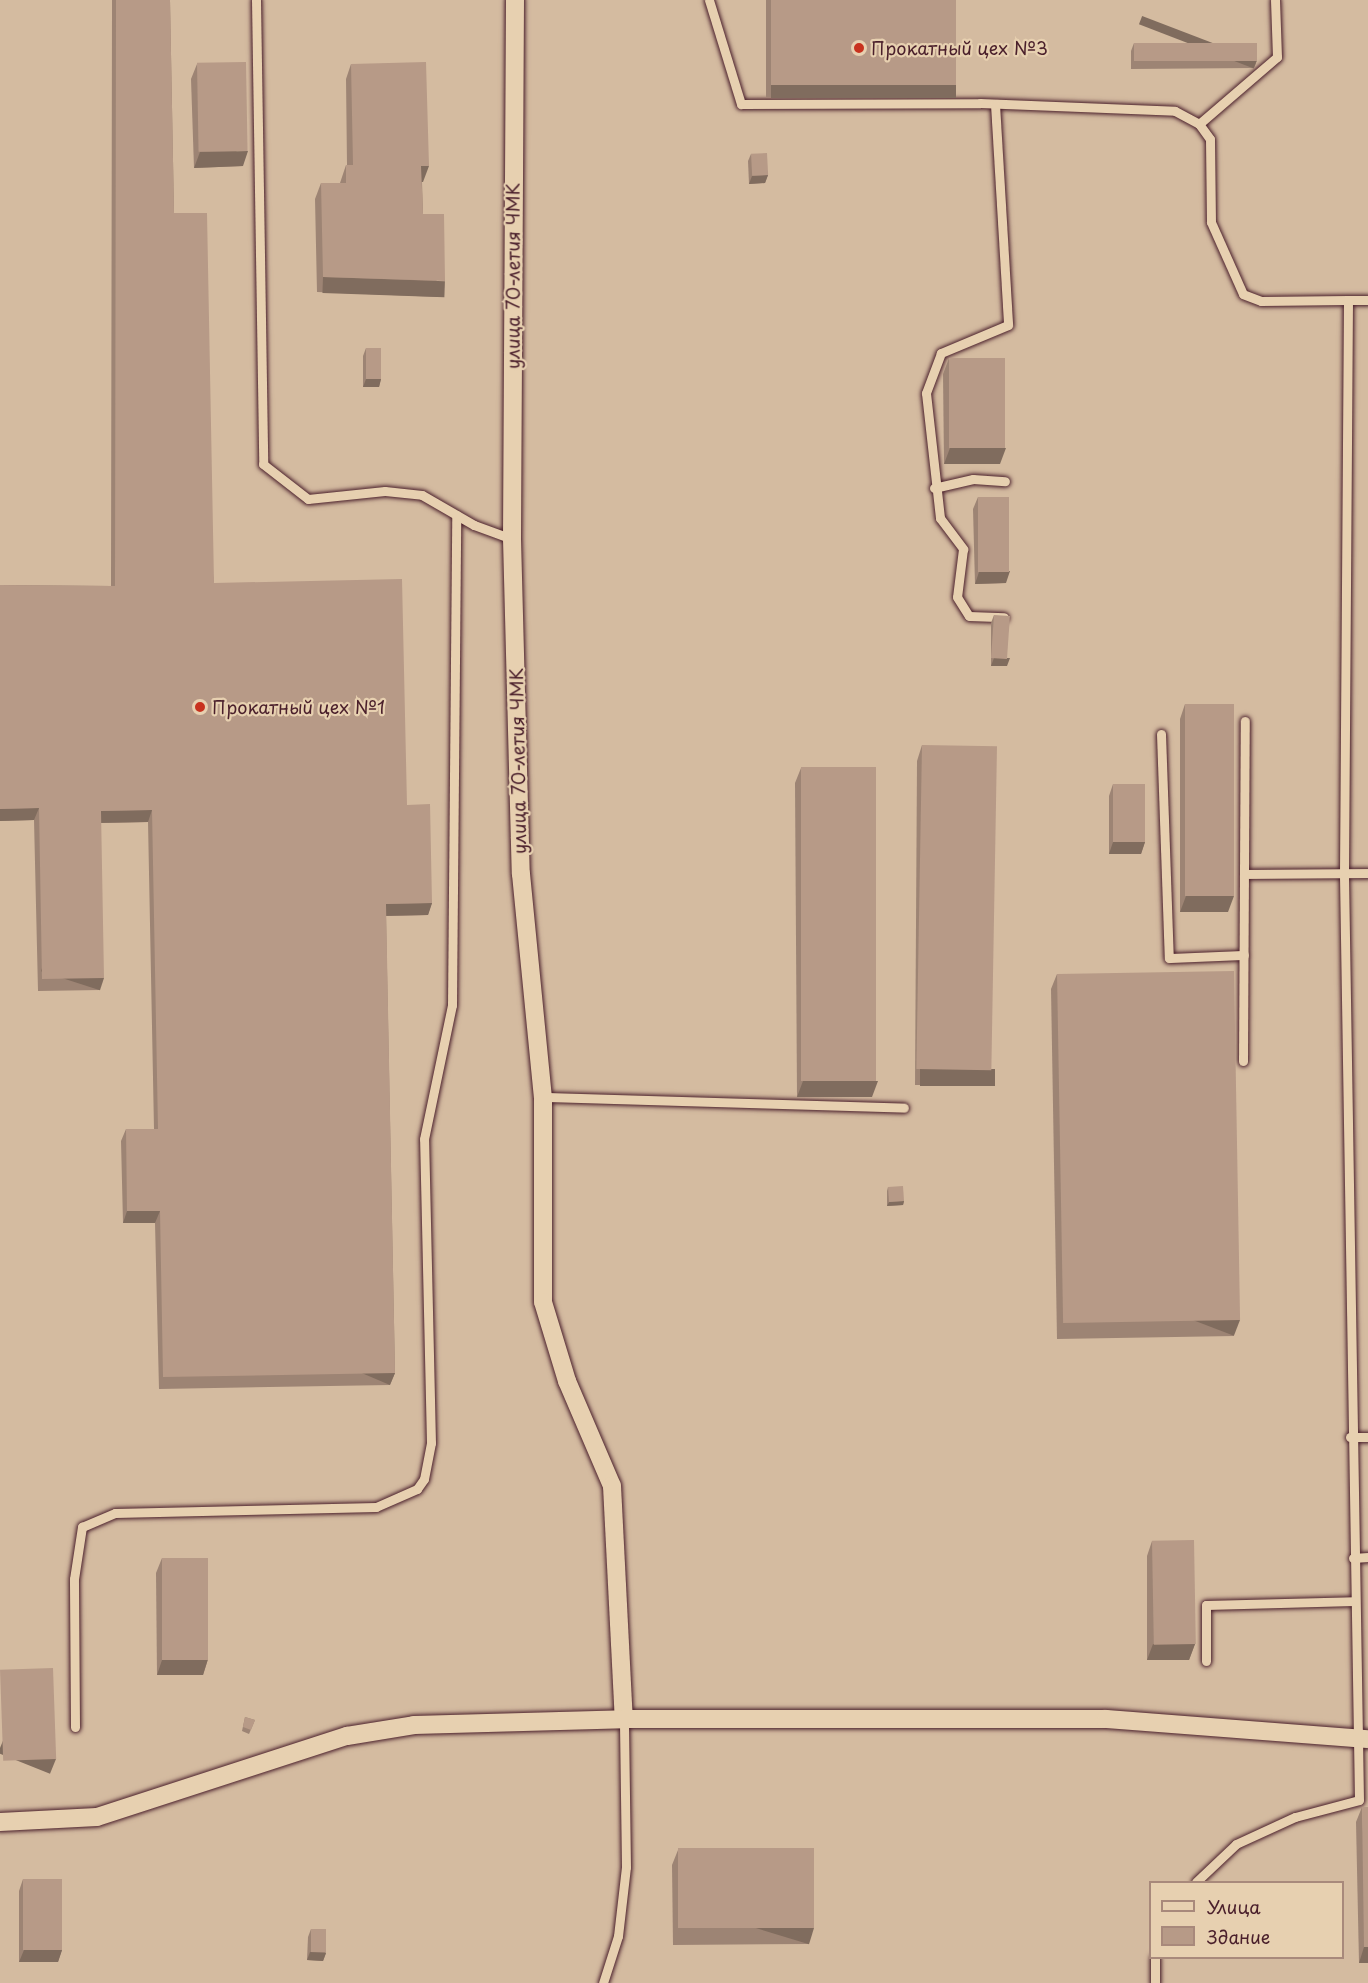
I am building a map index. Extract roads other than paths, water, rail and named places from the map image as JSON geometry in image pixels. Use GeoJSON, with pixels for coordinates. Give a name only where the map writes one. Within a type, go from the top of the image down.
{"type":"FeatureCollection","features":[{"type":"Feature","properties":{"kind":"street","name":"улица 70-летия ЧМК"},"geometry":{"type":"LineString","coordinates":[[515,0],[512,538],[521,873],[543,1097],[543,1302],[567,1381],[612,1486],[615,1509],[624,1719]]}},
{"type":"Feature","properties":{"kind":"street"},"geometry":{"type":"LineString","coordinates":[[0,1822],[97,1817],[347,1736],[403,1727],[624,1719],[1106,1719],[1362,1739]]}},
{"type":"Feature","properties":{"kind":"lane"},"geometry":{"type":"LineString","coordinates":[[256,0],[263,464],[308,499],[385,491],[422,495],[456,515],[512,538]]}},
{"type":"Feature","properties":{"kind":"lane"},"geometry":{"type":"LineString","coordinates":[[709,0],[741,104],[995,104],[1175,111],[1199,124],[1210,139],[1211,222],[1243,294],[1261,301],[1368,300]]}},
{"type":"Feature","properties":{"kind":"lane"},"geometry":{"type":"LineString","coordinates":[[1199,124],[1277,57],[1275,0]]}},
{"type":"Feature","properties":{"kind":"lane"},"geometry":{"type":"LineString","coordinates":[[995,104],[1008,326],[941,353],[926,393],[934,489],[940,518],[963,549],[957,597],[969,616],[1006,617]]}},
{"type":"Feature","properties":{"kind":"lane"},"geometry":{"type":"LineString","coordinates":[[1197,1881],[1236,1844],[1295,1816],[1359,1800],[1362,1739],[1354,1601],[1350,1437],[1344,873],[1348,300]]}},
{"type":"Feature","properties":{"kind":"lane"},"geometry":{"type":"LineString","coordinates":[[934,489],[973,479],[1005,481]]}},
{"type":"Feature","properties":{"kind":"lane"},"geometry":{"type":"LineString","coordinates":[[75,1727],[74,1579],[82,1527],[115,1513],[376,1507],[417,1489],[424,1479],[431,1443],[424,1138],[452,1005],[456,515]]}},
{"type":"Feature","properties":{"kind":"lane"},"geometry":{"type":"LineString","coordinates":[[1243,1061],[1245,721]]}},
{"type":"Feature","properties":{"kind":"lane"},"geometry":{"type":"LineString","coordinates":[[1161,734],[1169,958],[1244,955]]}},
{"type":"Feature","properties":{"kind":"lane"},"geometry":{"type":"LineString","coordinates":[[1245,874],[1368,873]]}},
{"type":"Feature","properties":{"kind":"lane"},"geometry":{"type":"LineString","coordinates":[[543,1097],[904,1108]]}},
{"type":"Feature","properties":{"kind":"lane"},"geometry":{"type":"LineString","coordinates":[[1350,1437],[1368,1437]]}},
{"type":"Feature","properties":{"kind":"lane"},"geometry":{"type":"LineString","coordinates":[[1353,1558],[1368,1557]]}},
{"type":"Feature","properties":{"kind":"lane"},"geometry":{"type":"LineString","coordinates":[[1206,1661],[1206,1605],[1354,1601]]}},
{"type":"Feature","properties":{"kind":"lane"},"geometry":{"type":"LineString","coordinates":[[603,1983],[618,1936],[627,1867],[624,1719]]}},
{"type":"Feature","properties":{"kind":"lane"},"geometry":{"type":"LineString","coordinates":[[1155,1959],[1155,1983]]}},
{"type":"Feature","properties":{"kind":"place","name":"Прокатный цех №3"},"geometry":{"type":"Point","coordinates":[859,48]}},
{"type":"Feature","properties":{"kind":"place","name":"Прокатный цех №1"},"geometry":{"type":"Point","coordinates":[200,707]}}]}
